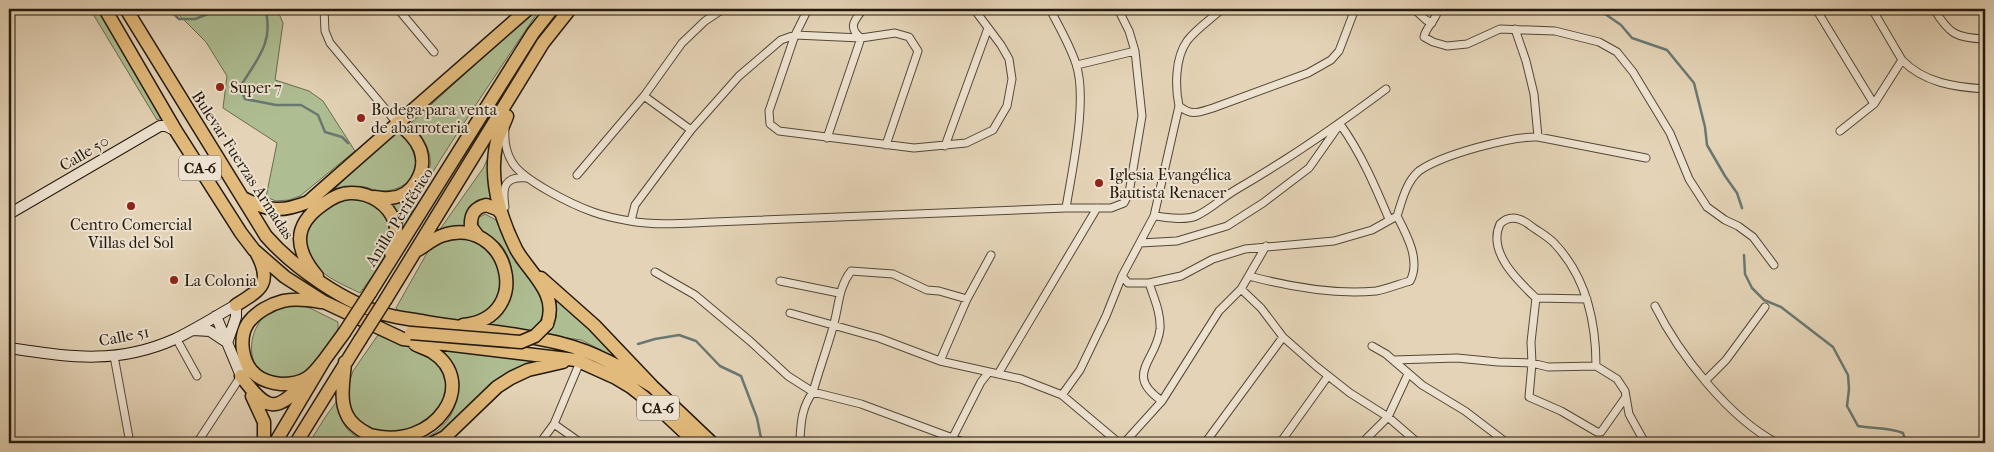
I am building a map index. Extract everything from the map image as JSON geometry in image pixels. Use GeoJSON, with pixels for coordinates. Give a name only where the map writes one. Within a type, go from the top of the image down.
{"type":"FeatureCollection","features":[{"type":"Feature","properties":{"kind":"highway","name":"Bulevar Fuerzas Armadas"},"geometry":{"type":"LineString","coordinates":[[105,9],[176,131],[214,192],[254,250],[285,277],[324,302],[379,329],[407,336]]}},
{"type":"Feature","properties":{"kind":"highway","name":"Bulevar Fuerzas Armadas"},"geometry":{"type":"LineString","coordinates":[[126,9],[196,126],[266,236],[280,253],[297,267],[353,302],[388,316],[539,338],[572,346],[623,369],[652,386]]}},
{"type":"Feature","properties":{"kind":"highway"},"geometry":{"type":"LineString","coordinates":[[243,198],[269,209],[288,209],[308,202],[528,9]]}},
{"type":"Feature","properties":{"kind":"highway","name":"Anillo Periférico"},"geometry":{"type":"LineString","coordinates":[[275,443],[325,359],[384,272],[533,33],[552,9]]}},
{"type":"Feature","properties":{"kind":"highway","name":"Anillo Periférico"},"geometry":{"type":"LineString","coordinates":[[296,443],[543,43],[570,9]]}},
{"type":"Feature","properties":{"kind":"highway"},"geometry":{"type":"LineString","coordinates":[[519,84],[497,140],[494,162],[495,188],[501,213],[509,233],[517,251],[533,270],[594,326],[652,386]]}},
{"type":"Feature","properties":{"kind":"highway"},"geometry":{"type":"LineString","coordinates":[[332,289],[316,275],[304,258],[298,238],[303,223],[312,212],[338,195],[351,193],[391,198],[404,195],[414,186],[422,170],[423,160],[415,140],[396,123]]}},
{"type":"Feature","properties":{"kind":"highway"},"geometry":{"type":"LineString","coordinates":[[371,197],[378,200],[388,210],[395,223],[395,241],[384,272]]}},
{"type":"Feature","properties":{"kind":"highway"},"geometry":{"type":"LineString","coordinates":[[448,326],[476,323],[489,316],[503,298],[507,288],[505,266],[496,249],[478,236],[470,227],[475,210],[486,205],[497,209],[501,213]]}},
{"type":"Feature","properties":{"kind":"highway"},"geometry":{"type":"LineString","coordinates":[[414,253],[447,234],[465,233],[478,236]]}},
{"type":"Feature","properties":{"kind":"highway"},"geometry":{"type":"LineString","coordinates":[[236,305],[259,291],[264,284],[265,275],[262,264],[254,250]]}},
{"type":"Feature","properties":{"kind":"highway"},"geometry":{"type":"LineString","coordinates":[[407,336],[521,342],[535,336],[547,324],[550,316],[550,305],[533,270]]}},
{"type":"Feature","properties":{"kind":"highway"},"geometry":{"type":"LineString","coordinates":[[308,378],[288,384],[271,383],[257,376],[251,370],[244,354],[244,335],[247,324],[267,307],[284,300],[304,299],[324,302]]}},
{"type":"Feature","properties":{"kind":"highway"},"geometry":{"type":"LineString","coordinates":[[345,362],[343,398],[347,416],[362,431],[382,440],[407,442],[419,439],[440,424],[450,402],[451,382],[448,370],[433,352],[407,336]]}},
{"type":"Feature","properties":{"kind":"highway","name":"CA-6"},"geometry":{"type":"LineString","coordinates":[[407,336],[578,361],[616,378],[664,413],[696,443]]}},
{"type":"Feature","properties":{"kind":"highway"},"geometry":{"type":"LineString","coordinates":[[242,376],[260,400],[266,404],[274,404],[288,400],[325,359]]}},
{"type":"Feature","properties":{"kind":"highway"},"geometry":{"type":"LineString","coordinates":[[433,443],[444,437],[497,387],[511,378],[528,370],[578,361]]}},
{"type":"Feature","properties":{"kind":"highway"},"geometry":{"type":"LineString","coordinates":[[242,376],[261,412],[264,422],[264,443]]}},
{"type":"Feature","properties":{"kind":"highway","name":"CA-6"},"geometry":{"type":"LineString","coordinates":[[652,386],[712,443]]}},
{"type":"Feature","properties":{"kind":"street"},"geometry":{"type":"LineString","coordinates":[[324,9],[325,31],[330,43],[396,123]]}},
{"type":"Feature","properties":{"kind":"street"},"geometry":{"type":"LineString","coordinates":[[398,9],[434,52]]}},
{"type":"Feature","properties":{"kind":"street"},"geometry":{"type":"LineString","coordinates":[[578,175],[644,96],[682,44],[705,22],[723,9]]}},
{"type":"Feature","properties":{"kind":"street"},"geometry":{"type":"LineString","coordinates":[[808,9],[795,35],[769,111],[770,124],[779,132],[914,148],[966,143],[993,130],[1007,106],[1012,79],[1009,59],[974,9]]}},
{"type":"Feature","properties":{"kind":"street"},"geometry":{"type":"LineString","coordinates":[[861,38],[854,33],[853,27],[854,21],[863,9]]}},
{"type":"Feature","properties":{"kind":"street"},"geometry":{"type":"LineString","coordinates":[[1050,9],[1077,65],[1079,88],[1079,121],[1066,208]]}},
{"type":"Feature","properties":{"kind":"street"},"geometry":{"type":"LineString","coordinates":[[506,120],[505,147],[512,164],[528,178],[549,191],[592,212],[631,221],[659,224],[1066,208],[1111,208],[1124,203],[1129,193],[1142,116],[1135,51],[1129,31],[1118,9]]}},
{"type":"Feature","properties":{"kind":"street"},"geometry":{"type":"LineString","coordinates":[[1062,395],[1084,361],[1106,316],[1122,276],[1154,216],[1178,106],[1179,60],[1187,41],[1222,9]]}},
{"type":"Feature","properties":{"kind":"street"},"geometry":{"type":"LineString","coordinates":[[1178,106],[1188,113],[1199,112],[1308,73],[1331,60],[1339,51],[1355,9]]}},
{"type":"Feature","properties":{"kind":"street"},"geometry":{"type":"LineString","coordinates":[[1414,9],[1432,23]]}},
{"type":"Feature","properties":{"kind":"street"},"geometry":{"type":"LineString","coordinates":[[1438,9],[1438,14],[1426,29],[1424,36],[1433,42],[1447,46],[1467,44],[1500,29],[1515,29],[1555,31],[1576,35],[1599,42],[1618,52],[1670,133],[1689,179],[1707,207],[1753,237],[1774,265]]}},
{"type":"Feature","properties":{"kind":"street"},"geometry":{"type":"LineString","coordinates":[[1816,9],[1874,104]]}},
{"type":"Feature","properties":{"kind":"street"},"geometry":{"type":"LineString","coordinates":[[1872,9],[1902,60],[1909,66],[1934,80],[1949,85],[1985,89]]}},
{"type":"Feature","properties":{"kind":"street"},"geometry":{"type":"LineString","coordinates":[[1934,9],[1945,27],[1952,33],[1963,38],[1985,39]]}},
{"type":"Feature","properties":{"kind":"street"},"geometry":{"type":"LineString","coordinates":[[945,146],[988,28]]}},
{"type":"Feature","properties":{"kind":"street"},"geometry":{"type":"LineString","coordinates":[[1515,29],[1526,61],[1534,94],[1538,137]]}},
{"type":"Feature","properties":{"kind":"street"},"geometry":{"type":"LineString","coordinates":[[631,221],[636,206],[691,130],[738,76],[781,40],[795,35],[861,38],[895,33],[909,37],[918,51],[886,145]]}},
{"type":"Feature","properties":{"kind":"street"},"geometry":{"type":"LineString","coordinates":[[827,138],[861,38]]}},
{"type":"Feature","properties":{"kind":"street"},"geometry":{"type":"LineString","coordinates":[[1077,65],[1135,51]]}},
{"type":"Feature","properties":{"kind":"street"},"geometry":{"type":"LineString","coordinates":[[1840,131],[1874,104],[1902,60]]}},
{"type":"Feature","properties":{"kind":"street"},"geometry":{"type":"LineString","coordinates":[[1154,216],[1172,218],[1194,217],[1274,168],[1297,150],[1340,124],[1386,89]]}},
{"type":"Feature","properties":{"kind":"street"},"geometry":{"type":"LineString","coordinates":[[644,96],[691,130]]}},
{"type":"Feature","properties":{"kind":"street"},"geometry":{"type":"LineString","coordinates":[[1340,124],[1354,142],[1389,219]]}},
{"type":"Feature","properties":{"kind":"street"},"geometry":{"type":"LineString","coordinates":[[1140,243],[1177,242],[1227,226],[1263,203],[1309,168],[1340,124]]}},
{"type":"Feature","properties":{"kind":"street","name":"Calle 50"},"geometry":{"type":"LineString","coordinates":[[9,214],[160,126],[166,126],[176,131]]}},
{"type":"Feature","properties":{"kind":"street"},"geometry":{"type":"LineString","coordinates":[[1249,276],[1282,285],[1325,291],[1377,291],[1410,281],[1415,272],[1412,252],[1405,231],[1397,216],[1405,190],[1419,172],[1457,153],[1524,136],[1538,137],[1646,158]]}},
{"type":"Feature","properties":{"kind":"street"},"geometry":{"type":"LineString","coordinates":[[509,233],[504,190],[506,184],[511,179],[528,178]]}},
{"type":"Feature","properties":{"kind":"street"},"geometry":{"type":"LineString","coordinates":[[998,374],[1097,208]]}},
{"type":"Feature","properties":{"kind":"street"},"geometry":{"type":"LineString","coordinates":[[1122,276],[1128,283],[1149,283],[1181,276],[1214,259],[1237,251],[1266,246],[1334,242],[1372,230],[1397,216]]}},
{"type":"Feature","properties":{"kind":"street"},"geometry":{"type":"LineString","coordinates":[[1587,299],[1536,298],[1513,274],[1500,253],[1498,229],[1504,221],[1510,218],[1522,219],[1554,243],[1573,266],[1587,299],[1596,342],[1596,366]]}},
{"type":"Feature","properties":{"kind":"street"},"geometry":{"type":"LineString","coordinates":[[1124,443],[1162,401],[1219,311],[1241,289],[1266,246]]}},
{"type":"Feature","properties":{"kind":"street"},"geometry":{"type":"LineString","coordinates":[[940,362],[967,299],[991,255]]}},
{"type":"Feature","properties":{"kind":"street"},"geometry":{"type":"LineString","coordinates":[[800,439],[801,418],[806,401],[813,392],[834,325],[839,293],[851,271],[893,274],[927,290],[939,291],[967,299]]}},
{"type":"Feature","properties":{"kind":"street"},"geometry":{"type":"LineString","coordinates":[[655,272],[696,295],[744,335],[788,376],[813,392],[861,404],[951,440],[966,443]]}},
{"type":"Feature","properties":{"kind":"street"},"geometry":{"type":"LineString","coordinates":[[780,281],[839,293]]}},
{"type":"Feature","properties":{"kind":"street"},"geometry":{"type":"LineString","coordinates":[[1149,283],[1159,314],[1160,330],[1143,376],[1144,386],[1150,393],[1162,401]]}},
{"type":"Feature","properties":{"kind":"street"},"geometry":{"type":"LineString","coordinates":[[1241,289],[1261,308],[1283,337],[1328,376],[1350,393],[1388,417],[1418,443]]}},
{"type":"Feature","properties":{"kind":"street"},"geometry":{"type":"LineString","coordinates":[[1536,298],[1531,342],[1532,363],[1529,397],[1561,411],[1594,431],[1601,432],[1626,398]]}},
{"type":"Feature","properties":{"kind":"street"},"geometry":{"type":"LineString","coordinates":[[227,343],[236,317],[236,305]]}},
{"type":"Feature","properties":{"kind":"street","name":"Calle 51"},"geometry":{"type":"LineString","coordinates":[[9,348],[84,358],[114,356],[143,350],[176,338],[236,305]]}},
{"type":"Feature","properties":{"kind":"street"},"geometry":{"type":"LineString","coordinates":[[1655,306],[1667,330],[1720,398],[1765,437],[1777,443]]}},
{"type":"Feature","properties":{"kind":"street"},"geometry":{"type":"LineString","coordinates":[[1706,380],[1726,360],[1765,308]]}},
{"type":"Feature","properties":{"kind":"street"},"geometry":{"type":"LineString","coordinates":[[790,313],[879,338],[940,362],[1021,379],[1062,395],[1119,443]]}},
{"type":"Feature","properties":{"kind":"street"},"geometry":{"type":"LineString","coordinates":[[197,443],[242,376],[216,316]]}},
{"type":"Feature","properties":{"kind":"street"},"geometry":{"type":"LineString","coordinates":[[190,330],[210,331],[227,343]]}},
{"type":"Feature","properties":{"kind":"street"},"geometry":{"type":"LineString","coordinates":[[1205,443],[1283,337]]}},
{"type":"Feature","properties":{"kind":"street"},"geometry":{"type":"LineString","coordinates":[[176,338],[197,376]]}},
{"type":"Feature","properties":{"kind":"street"},"geometry":{"type":"LineString","coordinates":[[1372,346],[1394,360],[1422,386],[1465,411],[1507,443]]}},
{"type":"Feature","properties":{"kind":"street"},"geometry":{"type":"LineString","coordinates":[[114,356],[130,443]]}},
{"type":"Feature","properties":{"kind":"street"},"geometry":{"type":"LineString","coordinates":[[1394,360],[1457,358],[1532,363],[1548,366],[1596,366],[1617,379],[1625,391],[1629,414],[1645,443]]}},
{"type":"Feature","properties":{"kind":"street"},"geometry":{"type":"LineString","coordinates":[[540,443],[554,424],[578,361]]}},
{"type":"Feature","properties":{"kind":"street"},"geometry":{"type":"LineString","coordinates":[[951,440],[981,382],[989,372]]}},
{"type":"Feature","properties":{"kind":"street"},"geometry":{"type":"LineString","coordinates":[[1362,443],[1388,417],[1408,374]]}},
{"type":"Feature","properties":{"kind":"street"},"geometry":{"type":"LineString","coordinates":[[1280,443],[1328,376]]}},
{"type":"Feature","properties":{"kind":"street"},"geometry":{"type":"LineString","coordinates":[[554,424],[581,443]]}},
{"type":"Feature","properties":{"kind":"green space"},"geometry":{"type":"Polygon","coordinates":[[[90,9],[102,9],[165,116],[157,120],[90,9]]]}},
{"type":"Feature","properties":{"kind":"green space"},"geometry":{"type":"Polygon","coordinates":[[[173,9],[277,9],[283,23],[275,80],[309,91],[323,101],[355,151],[300,196],[289,200],[276,201],[266,197],[277,143],[223,108],[227,76],[206,42],[173,9]]]}},
{"type":"Feature","properties":{"kind":"green space"},"geometry":{"type":"Polygon","coordinates":[[[536,9],[540,9],[428,180],[414,206],[403,233],[386,202],[423,179],[428,173],[430,166],[430,158],[425,142],[410,124],[536,9]]]}},
{"type":"Feature","properties":{"kind":"green space"},"geometry":{"type":"Polygon","coordinates":[[[397,131],[409,143],[415,159],[414,173],[411,179],[400,187],[387,191],[356,187],[331,192],[397,131]]]}},
{"type":"Feature","properties":{"kind":"green space"},"geometry":{"type":"Polygon","coordinates":[[[489,155],[493,202],[480,199],[476,201],[470,209],[467,226],[438,232],[484,167],[489,155]]]}},
{"type":"Feature","properties":{"kind":"green space"},"geometry":{"type":"Polygon","coordinates":[[[348,198],[364,198],[371,201],[378,206],[390,227],[390,243],[384,257],[360,293],[329,277],[315,265],[307,254],[304,242],[306,232],[312,221],[321,212],[348,198]]]}},
{"type":"Feature","properties":{"kind":"green space"},"geometry":{"type":"Polygon","coordinates":[[[485,214],[496,220],[516,263],[536,286],[548,312],[536,333],[476,327],[492,320],[506,307],[513,280],[510,261],[506,252],[499,243],[479,228],[478,218],[485,214]]]}},
{"type":"Feature","properties":{"kind":"green space"},"geometry":{"type":"Polygon","coordinates":[[[467,237],[489,249],[503,278],[495,305],[486,313],[475,318],[463,320],[450,321],[400,313],[396,308],[427,253],[438,243],[467,237]]]}},
{"type":"Feature","properties":{"kind":"green space"},"geometry":{"type":"Polygon","coordinates":[[[552,289],[624,362],[618,363],[599,349],[581,340],[546,335],[551,330],[556,319],[556,301],[552,289]]]}},
{"type":"Feature","properties":{"kind":"green space"},"geometry":{"type":"Polygon","coordinates":[[[296,304],[310,308],[338,322],[338,332],[307,372],[293,381],[263,375],[254,362],[252,354],[253,337],[256,329],[260,321],[272,310],[280,306],[296,304]]]}},
{"type":"Feature","properties":{"kind":"green space"},"geometry":{"type":"Polygon","coordinates":[[[378,335],[421,353],[431,359],[446,375],[449,388],[444,408],[410,436],[367,430],[350,411],[348,386],[353,371],[378,335]]]}},
{"type":"Feature","properties":{"kind":"green space"},"geometry":{"type":"Polygon","coordinates":[[[441,349],[544,360],[472,406],[428,443],[413,443],[435,433],[450,417],[454,407],[457,385],[454,369],[441,349]]]}},
{"type":"Feature","properties":{"kind":"green space"},"geometry":{"type":"Polygon","coordinates":[[[337,401],[346,427],[354,435],[368,443],[309,443],[337,401]]]}},
{"type":"Feature","properties":{"kind":"waterway"},"geometry":{"type":"LineString","coordinates":[[169,9],[179,19],[195,19],[221,9]]}},
{"type":"Feature","properties":{"kind":"waterway"},"geometry":{"type":"LineString","coordinates":[[265,9],[268,31],[266,41],[258,59],[240,87],[245,99],[276,105],[301,105],[318,115],[325,132],[342,137],[348,143]]}},
{"type":"Feature","properties":{"kind":"waterway"},"geometry":{"type":"LineString","coordinates":[[1598,9],[1621,25],[1632,38],[1667,50],[1694,83],[1705,127],[1707,145],[1737,193],[1742,208]]}},
{"type":"Feature","properties":{"kind":"waterway"},"geometry":{"type":"LineString","coordinates":[[1744,255],[1745,274],[1752,288],[1764,300],[1781,307],[1833,347],[1848,375],[1847,406],[1858,426],[1898,431],[1903,433],[1906,443]]}},
{"type":"Feature","properties":{"kind":"waterway"},"geometry":{"type":"LineString","coordinates":[[638,344],[679,335],[696,341],[720,366],[741,376],[757,418],[762,443]]}},
{"type":"Feature","properties":{"kind":"place","name":"Super 7"},"geometry":{"type":"Point","coordinates":[220,87]}},
{"type":"Feature","properties":{"kind":"place","name":"Bodega para venta de abarroteria"},"geometry":{"type":"Point","coordinates":[361,118]}},
{"type":"Feature","properties":{"kind":"place","name":"Iglesia Evangélica Bautista Renacer"},"geometry":{"type":"Point","coordinates":[1099,183]}},
{"type":"Feature","properties":{"kind":"place","name":"Centro Comercial Villas del Sol"},"geometry":{"type":"Point","coordinates":[131,206]}},
{"type":"Feature","properties":{"kind":"place","name":"La Colonia"},"geometry":{"type":"Point","coordinates":[174,280]}}]}
